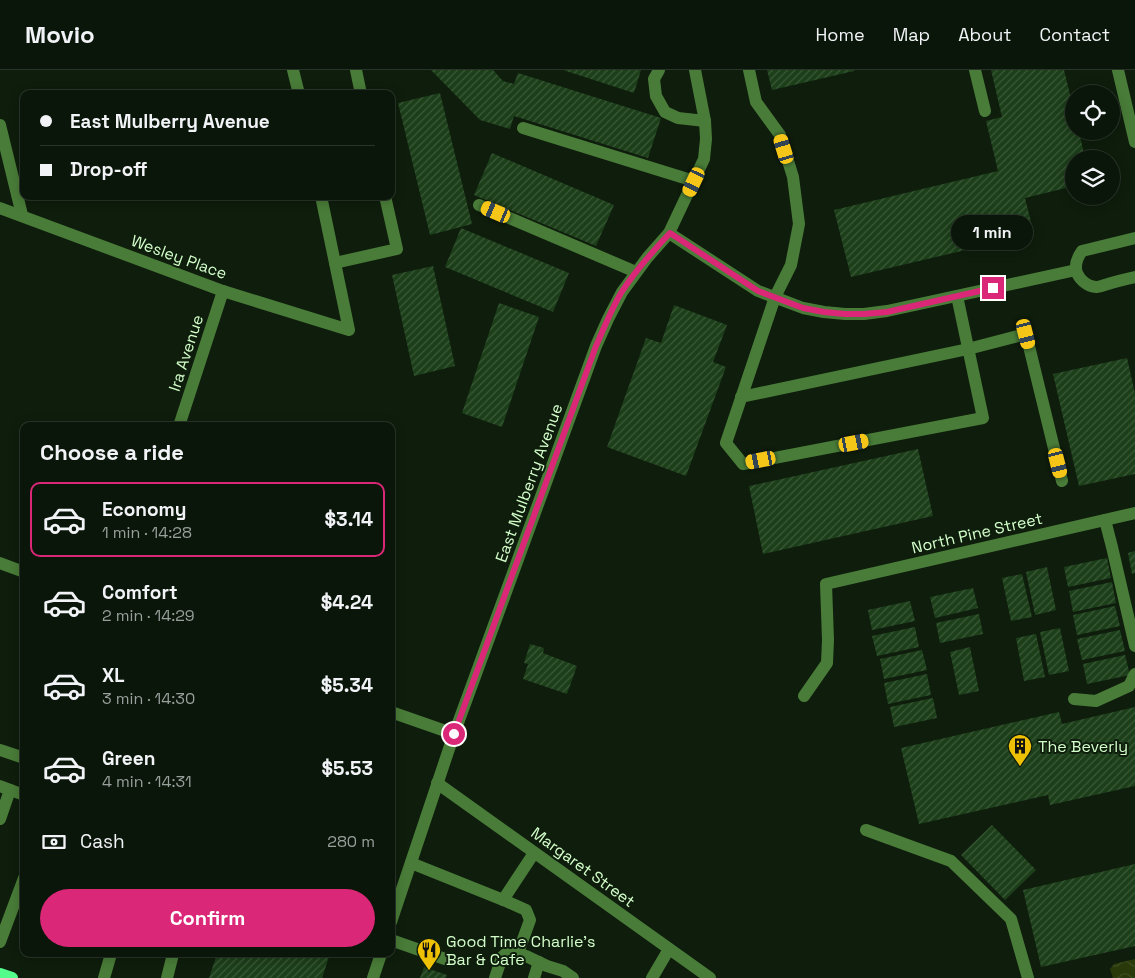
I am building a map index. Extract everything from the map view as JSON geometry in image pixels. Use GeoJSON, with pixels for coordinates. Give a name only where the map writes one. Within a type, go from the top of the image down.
{"type":"FeatureCollection","features":[{"type":"Feature","properties":{"kind":"main road"},"geometry":{"type":"LineString","coordinates":[[0,974],[12,978]]}},
{"type":"Feature","properties":{"kind":"street"},"geometry":{"type":"LineString","coordinates":[[294,70],[297,90]]}},
{"type":"Feature","properties":{"kind":"street"},"geometry":{"type":"LineString","coordinates":[[356,70],[360,90]]}},
{"type":"Feature","properties":{"kind":"street"},"geometry":{"type":"LineString","coordinates":[[659,70],[654,79],[656,96],[665,112],[678,118],[705,121]]}},
{"type":"Feature","properties":{"kind":"street","name":"East Mulberry Avenue"},"geometry":{"type":"LineString","coordinates":[[395,897],[397,884],[411,863],[454,734],[596,346],[617,301],[636,272],[670,233],[704,159],[705,121],[695,70]]}},
{"type":"Feature","properties":{"kind":"street"},"geometry":{"type":"LineString","coordinates":[[749,70],[756,102],[780,135],[793,176],[800,224],[790,265],[774,297],[726,443],[743,464],[983,418],[957,296]]}},
{"type":"Feature","properties":{"kind":"street"},"geometry":{"type":"LineString","coordinates":[[975,70],[985,111]]}},
{"type":"Feature","properties":{"kind":"street"},"geometry":{"type":"LineString","coordinates":[[1118,70],[1135,142]]}},
{"type":"Feature","properties":{"kind":"street"},"geometry":{"type":"LineString","coordinates":[[0,125],[22,215]]}},
{"type":"Feature","properties":{"kind":"street"},"geometry":{"type":"LineString","coordinates":[[523,128],[694,182]]}},
{"type":"Feature","properties":{"kind":"street"},"geometry":{"type":"LineString","coordinates":[[321,200],[335,263],[397,249],[386,200]]}},
{"type":"Feature","properties":{"kind":"street"},"geometry":{"type":"LineString","coordinates":[[479,205],[636,272]]}},
{"type":"Feature","properties":{"kind":"street","name":"Wesley Place"},"geometry":{"type":"LineString","coordinates":[[0,208],[223,291],[349,330],[335,263]]}},
{"type":"Feature","properties":{"kind":"street"},"geometry":{"type":"LineString","coordinates":[[670,233],[758,291],[803,308],[824,312],[854,314],[887,312],[1076,270]]}},
{"type":"Feature","properties":{"kind":"street"},"geometry":{"type":"LineString","coordinates":[[1135,238],[1082,251],[1076,263],[1078,276],[1083,282],[1096,287],[1135,277]]}},
{"type":"Feature","properties":{"kind":"street","name":"Ira Avenue"},"geometry":{"type":"LineString","coordinates":[[180,422],[223,291]]}},
{"type":"Feature","properties":{"kind":"street"},"geometry":{"type":"LineString","coordinates":[[741,397],[968,349],[1026,334],[1062,481]]}},
{"type":"Feature","properties":{"kind":"street","name":"North Pine Street"},"geometry":{"type":"LineString","coordinates":[[804,696],[827,663],[826,584],[1135,513]]}},
{"type":"Feature","properties":{"kind":"street"},"geometry":{"type":"LineString","coordinates":[[1105,520],[1135,646]]}},
{"type":"Feature","properties":{"kind":"street"},"geometry":{"type":"LineString","coordinates":[[0,563],[20,570]]}},
{"type":"Feature","properties":{"kind":"street"},"geometry":{"type":"LineString","coordinates":[[1074,699],[1096,701],[1129,686],[1135,674]]}},
{"type":"Feature","properties":{"kind":"street"},"geometry":{"type":"LineString","coordinates":[[395,716],[454,734]]}},
{"type":"Feature","properties":{"kind":"street"},"geometry":{"type":"LineString","coordinates":[[0,750],[20,757]]}},
{"type":"Feature","properties":{"kind":"street","name":"Margaret Street"},"geometry":{"type":"LineString","coordinates":[[437,783],[710,978]]}},
{"type":"Feature","properties":{"kind":"street"},"geometry":{"type":"LineString","coordinates":[[0,819],[5,788],[20,794]]}},
{"type":"Feature","properties":{"kind":"street"},"geometry":{"type":"LineString","coordinates":[[866,830],[951,861],[1011,919],[1028,978]]}},
{"type":"Feature","properties":{"kind":"street"},"geometry":{"type":"LineString","coordinates":[[503,900],[534,853]]}},
{"type":"Feature","properties":{"kind":"street"},"geometry":{"type":"LineString","coordinates":[[411,863],[526,910],[530,920],[518,953]]}},
{"type":"Feature","properties":{"kind":"street"},"geometry":{"type":"LineString","coordinates":[[0,942],[20,889]]}},
{"type":"Feature","properties":{"kind":"street"},"geometry":{"type":"LineString","coordinates":[[395,941],[445,959]]}},
{"type":"Feature","properties":{"kind":"street"},"geometry":{"type":"LineString","coordinates":[[652,978],[669,949]]}},
{"type":"Feature","properties":{"kind":"street"},"geometry":{"type":"LineString","coordinates":[[495,978],[502,957],[510,950],[574,978]]}},
{"type":"Feature","properties":{"kind":"street"},"geometry":{"type":"LineString","coordinates":[[104,978],[110,957]]}},
{"type":"Feature","properties":{"kind":"street"},"geometry":{"type":"LineString","coordinates":[[167,978],[172,957]]}},
{"type":"Feature","properties":{"kind":"street"},"geometry":{"type":"LineString","coordinates":[[373,978],[380,957]]}},
{"type":"Feature","properties":{"kind":"street"},"geometry":{"type":"LineString","coordinates":[[534,978],[539,962]]}},
{"type":"Feature","properties":{"kind":"water"},"geometry":{"type":"Polygon","coordinates":[[[1135,959],[1135,978],[1113,978],[1110,969],[1114,964],[1135,959]]]}},
{"type":"Feature","properties":{"kind":"building"},"geometry":{"type":"Polygon","coordinates":[[[431,70],[493,70],[503,81],[514,84],[518,73],[661,118],[648,158],[514,116],[510,129],[480,120],[431,70]]]}},
{"type":"Feature","properties":{"kind":"building"},"geometry":{"type":"Polygon","coordinates":[[[563,70],[641,70],[634,93],[563,70]]]}},
{"type":"Feature","properties":{"kind":"building"},"geometry":{"type":"Polygon","coordinates":[[[767,70],[854,70],[854,71],[772,90],[767,70]]]}},
{"type":"Feature","properties":{"kind":"building"},"geometry":{"type":"Polygon","coordinates":[[[991,70],[1064,70],[1068,85],[1065,85],[1065,140],[1081,140],[1083,150],[1065,150],[1065,188],[1025,198],[1034,234],[851,277],[834,210],[998,171],[986,121],[1002,117],[991,70]]]}},
{"type":"Feature","properties":{"kind":"building"},"geometry":{"type":"Polygon","coordinates":[[[440,93],[472,224],[430,235],[398,103],[440,93]]]}},
{"type":"Feature","properties":{"kind":"building"},"geometry":{"type":"Polygon","coordinates":[[[492,153],[614,205],[596,246],[474,195],[492,153]]]}},
{"type":"Feature","properties":{"kind":"building"},"geometry":{"type":"Polygon","coordinates":[[[461,228],[569,273],[553,312],[445,267],[461,228]]]}},
{"type":"Feature","properties":{"kind":"building"},"geometry":{"type":"Polygon","coordinates":[[[433,266],[455,366],[414,376],[392,275],[433,266]]]}},
{"type":"Feature","properties":{"kind":"building"},"geometry":{"type":"Polygon","coordinates":[[[499,303],[539,317],[502,427],[462,413],[499,303]]]}},
{"type":"Feature","properties":{"kind":"building"},"geometry":{"type":"Polygon","coordinates":[[[674,305],[727,325],[713,362],[726,367],[686,476],[607,447],[646,338],[661,343],[674,305]]]}},
{"type":"Feature","properties":{"kind":"building"},"geometry":{"type":"Polygon","coordinates":[[[1127,358],[1135,393],[1135,474],[1079,486],[1053,374],[1127,358]]]}},
{"type":"Feature","properties":{"kind":"building"},"geometry":{"type":"Polygon","coordinates":[[[918,449],[933,516],[763,554],[749,486],[918,449]]]}},
{"type":"Feature","properties":{"kind":"building"},"geometry":{"type":"Polygon","coordinates":[[[1135,551],[1135,573],[1132,574],[1128,553],[1135,551]]]}},
{"type":"Feature","properties":{"kind":"building"},"geometry":{"type":"Polygon","coordinates":[[[1107,558],[1111,578],[1068,587],[1064,567],[1107,558]]]}},
{"type":"Feature","properties":{"kind":"building"},"geometry":{"type":"Polygon","coordinates":[[[1047,567],[1056,610],[1035,615],[1026,572],[1047,567]]]}},
{"type":"Feature","properties":{"kind":"building"},"geometry":{"type":"Polygon","coordinates":[[[1022,574],[1032,617],[1011,621],[1002,578],[1022,574]]]}},
{"type":"Feature","properties":{"kind":"building"},"geometry":{"type":"Polygon","coordinates":[[[1112,582],[1116,603],[1073,612],[1069,591],[1112,582]]]}},
{"type":"Feature","properties":{"kind":"building"},"geometry":{"type":"Polygon","coordinates":[[[973,588],[978,608],[935,618],[930,597],[973,588]]]}},
{"type":"Feature","properties":{"kind":"building"},"geometry":{"type":"Polygon","coordinates":[[[910,601],[915,621],[872,630],[868,610],[910,601]]]}},
{"type":"Feature","properties":{"kind":"building"},"geometry":{"type":"Polygon","coordinates":[[[1115,606],[1120,626],[1077,635],[1073,615],[1115,606]]]}},
{"type":"Feature","properties":{"kind":"building"},"geometry":{"type":"Polygon","coordinates":[[[979,614],[983,634],[940,643],[936,623],[979,614]]]}},
{"type":"Feature","properties":{"kind":"building"},"geometry":{"type":"Polygon","coordinates":[[[915,627],[919,647],[877,656],[872,636],[915,627]]]}},
{"type":"Feature","properties":{"kind":"building"},"geometry":{"type":"Polygon","coordinates":[[[1060,628],[1069,671],[1049,675],[1040,632],[1060,628]]]}},
{"type":"Feature","properties":{"kind":"building"},"geometry":{"type":"Polygon","coordinates":[[[1120,630],[1125,651],[1082,660],[1077,639],[1120,630]]]}},
{"type":"Feature","properties":{"kind":"building"},"geometry":{"type":"Polygon","coordinates":[[[1036,634],[1045,677],[1024,681],[1016,638],[1036,634]]]}},
{"type":"Feature","properties":{"kind":"building"},"geometry":{"type":"Polygon","coordinates":[[[530,644],[544,648],[543,653],[577,666],[567,694],[523,679],[528,664],[524,663],[530,644]]]}},
{"type":"Feature","properties":{"kind":"building"},"geometry":{"type":"Polygon","coordinates":[[[970,647],[979,691],[959,695],[950,652],[970,647]]]}},
{"type":"Feature","properties":{"kind":"building"},"geometry":{"type":"Polygon","coordinates":[[[922,650],[927,670],[884,679],[880,659],[922,650]]]}},
{"type":"Feature","properties":{"kind":"building"},"geometry":{"type":"Polygon","coordinates":[[[1125,655],[1130,675],[1087,684],[1083,664],[1125,655]]]}},
{"type":"Feature","properties":{"kind":"building"},"geometry":{"type":"Polygon","coordinates":[[[927,674],[931,695],[888,704],[884,683],[927,674]]]}},
{"type":"Feature","properties":{"kind":"building"},"geometry":{"type":"Polygon","coordinates":[[[933,698],[937,718],[894,727],[890,707],[933,698]]]}},
{"type":"Feature","properties":{"kind":"building","name":"The Beverly"},"geometry":{"type":"Polygon","coordinates":[[[1135,707],[1135,786],[1050,805],[1048,795],[919,824],[901,748],[1059,712],[1062,724],[1135,707]]]}},
{"type":"Feature","properties":{"kind":"building"},"geometry":{"type":"Polygon","coordinates":[[[992,825],[1036,870],[1005,900],[961,855],[992,825]]]}},
{"type":"Feature","properties":{"kind":"building"},"geometry":{"type":"Polygon","coordinates":[[[1135,864],[1135,946],[1041,967],[1023,890],[1135,864]]]}},
{"type":"Feature","properties":{"kind":"building"},"geometry":{"type":"Polygon","coordinates":[[[216,957],[329,957],[322,978],[209,978],[216,957]]]}},
{"type":"Feature","properties":{"kind":"building","name":"Good Time Charlie's Bar & Cafe"},"geometry":{"type":"Polygon","coordinates":[[[424,967],[447,975],[446,978],[420,978],[424,967]]]}},
{"type":"Feature","properties":{"kind":"place","name":"The Beverly"},"geometry":{"type":"Point","coordinates":[1020,767]}},
{"type":"Feature","properties":{"kind":"place","name":"Good Time Charlie's Bar & Cafe"},"geometry":{"type":"Point","coordinates":[429,971]}},
{"type":"Feature","properties":{"kind":"route"},"geometry":{"type":"LineString","coordinates":[[454,734],[596,346],[622,292],[647,258],[670,233],[758,291],[803,308],[824,312],[845,314],[887,312],[993,288]]}}]}
